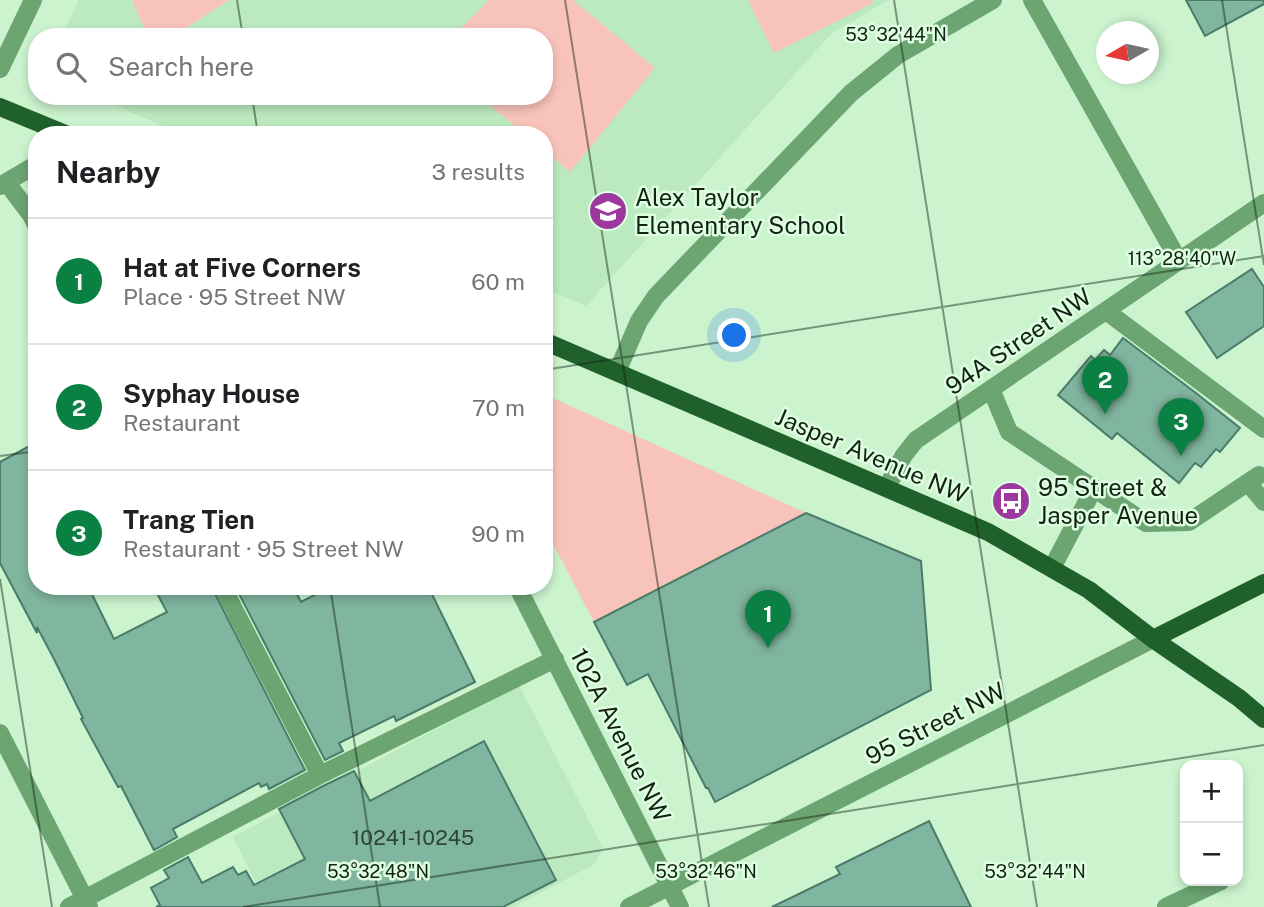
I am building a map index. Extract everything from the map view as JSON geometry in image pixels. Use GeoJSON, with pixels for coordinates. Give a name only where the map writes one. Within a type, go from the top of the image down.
{"type":"FeatureCollection","features":[{"type":"Feature","properties":{"kind":"main road"},"geometry":{"type":"LineString","coordinates":[[0,107],[46,126]]}},
{"type":"Feature","properties":{"kind":"main road","name":"Jasper Avenue NW"},"geometry":{"type":"LineString","coordinates":[[553,345],[988,532],[1089,590],[1264,719]]}},
{"type":"Feature","properties":{"kind":"main road","name":"95 Street NW"},"geometry":{"type":"LineString","coordinates":[[1153,639],[1264,583]]}},
{"type":"Feature","properties":{"kind":"street"},"geometry":{"type":"LineString","coordinates":[[0,69],[33,0]]}},
{"type":"Feature","properties":{"kind":"street"},"geometry":{"type":"LineString","coordinates":[[1032,0],[1179,261]]}},
{"type":"Feature","properties":{"kind":"street"},"geometry":{"type":"LineString","coordinates":[[617,372],[639,321],[656,296],[851,93],[898,55],[986,1]]}},
{"type":"Feature","properties":{"kind":"street"},"geometry":{"type":"LineString","coordinates":[[28,169],[3,184],[28,212]]}},
{"type":"Feature","properties":{"kind":"street","name":"94A Street NW"},"geometry":{"type":"LineString","coordinates":[[887,488],[904,455],[916,440],[1264,203]]}},
{"type":"Feature","properties":{"kind":"street"},"geometry":{"type":"LineString","coordinates":[[1106,310],[1264,429]]}},
{"type":"Feature","properties":{"kind":"street"},"geometry":{"type":"LineString","coordinates":[[990,389],[1009,432],[1146,523],[1189,522],[1254,479],[1264,502]]}},
{"type":"Feature","properties":{"kind":"street"},"geometry":{"type":"LineString","coordinates":[[1052,568],[1094,488]]}},
{"type":"Feature","properties":{"kind":"street"},"geometry":{"type":"LineString","coordinates":[[227,595],[320,775]]}},
{"type":"Feature","properties":{"kind":"street","name":"102A Avenue NW"},"geometry":{"type":"LineString","coordinates":[[522,595],[680,907]]}},
{"type":"Feature","properties":{"kind":"street","name":"95 Street NW"},"geometry":{"type":"LineString","coordinates":[[629,907],[1153,639]]}},
{"type":"Feature","properties":{"kind":"street"},"geometry":{"type":"LineString","coordinates":[[0,733],[81,904],[320,775],[555,659]]}},
{"type":"Feature","properties":{"kind":"street"},"geometry":{"type":"LineString","coordinates":[[1166,907],[1210,886]]}},
{"type":"Feature","properties":{"kind":"shaded area","name":"Alex Taylor Elementary School"},"geometry":{"type":"Polygon","coordinates":[[[79,0],[889,0],[832,33],[586,306],[553,292],[553,126],[163,126],[115,105],[553,105],[553,28],[65,28],[79,0]]]}},
{"type":"Feature","properties":{"kind":"shaded area"},"geometry":{"type":"Polygon","coordinates":[[[132,0],[229,0],[186,28],[144,28],[132,0]]]}},
{"type":"Feature","properties":{"kind":"shaded area"},"geometry":{"type":"Polygon","coordinates":[[[489,0],[573,0],[655,68],[570,172],[553,158],[553,126],[514,126],[490,105],[553,105],[553,28],[461,28],[489,0]]]}},
{"type":"Feature","properties":{"kind":"shaded area"},"geometry":{"type":"Polygon","coordinates":[[[748,0],[872,0],[873,3],[774,53],[748,0]]]}},
{"type":"Feature","properties":{"kind":"shaded area"},"geometry":{"type":"Polygon","coordinates":[[[553,398],[806,513],[594,622],[553,544],[553,398]]]}},
{"type":"Feature","properties":{"kind":"shaded area"},"geometry":{"type":"Polygon","coordinates":[[[519,685],[603,848],[595,864],[513,907],[268,907],[233,837],[519,685]]]}},
{"type":"Feature","properties":{"kind":"building"},"geometry":{"type":"Polygon","coordinates":[[[1186,0],[1264,0],[1264,4],[1205,36],[1186,0]]]}},
{"type":"Feature","properties":{"kind":"building"},"geometry":{"type":"Polygon","coordinates":[[[1252,269],[1264,287],[1264,326],[1217,358],[1186,312],[1252,269]]]}},
{"type":"Feature","properties":{"kind":"building"},"geometry":{"type":"Polygon","coordinates":[[[1123,338],[1240,428],[1220,452],[1216,449],[1201,467],[1195,463],[1179,483],[1117,433],[1112,439],[1058,395],[1091,356],[1095,360],[1104,350],[1110,355],[1123,338]]]}},
{"type":"Feature","properties":{"kind":"building"},"geometry":{"type":"Polygon","coordinates":[[[28,447],[28,595],[92,595],[114,639],[167,612],[158,595],[216,595],[305,770],[269,789],[267,784],[261,787],[259,783],[173,829],[177,837],[154,850],[121,786],[118,787],[81,719],[83,718],[54,659],[0,563],[0,462],[28,447]]]}},
{"type":"Feature","properties":{"kind":"building"},"geometry":{"type":"Polygon","coordinates":[[[806,513],[921,561],[931,690],[715,802],[648,674],[627,685],[594,622],[806,513]]]}},
{"type":"Feature","properties":{"kind":"building"},"geometry":{"type":"Polygon","coordinates":[[[240,595],[298,595],[301,602],[315,595],[432,595],[475,682],[396,721],[394,716],[339,743],[343,751],[325,760],[240,595]]]}},
{"type":"Feature","properties":{"kind":"building"},"geometry":{"type":"Polygon","coordinates":[[[484,741],[556,880],[503,907],[156,907],[160,905],[151,888],[169,878],[164,870],[188,857],[202,883],[233,867],[238,875],[246,871],[254,885],[305,859],[279,809],[325,785],[354,771],[370,801],[484,741]]]}},
{"type":"Feature","properties":{"kind":"building"},"geometry":{"type":"Polygon","coordinates":[[[929,821],[971,907],[772,907],[840,874],[836,867],[929,821]]]}},
{"type":"Feature","properties":{"kind":"place","name":"Alex Taylor Elementary School"},"geometry":{"type":"Point","coordinates":[608,211]}},
{"type":"Feature","properties":{"kind":"place","name":"Syphay House"},"geometry":{"type":"Point","coordinates":[1105,414]}},
{"type":"Feature","properties":{"kind":"place","name":"Trang Tien"},"geometry":{"type":"Point","coordinates":[1181,456]}},
{"type":"Feature","properties":{"kind":"place","name":"95 Street & Jasper Avenue"},"geometry":{"type":"Point","coordinates":[1011,501]}},
{"type":"Feature","properties":{"kind":"place","name":"Hat at Five Corners"},"geometry":{"type":"Point","coordinates":[768,648]}}]}
